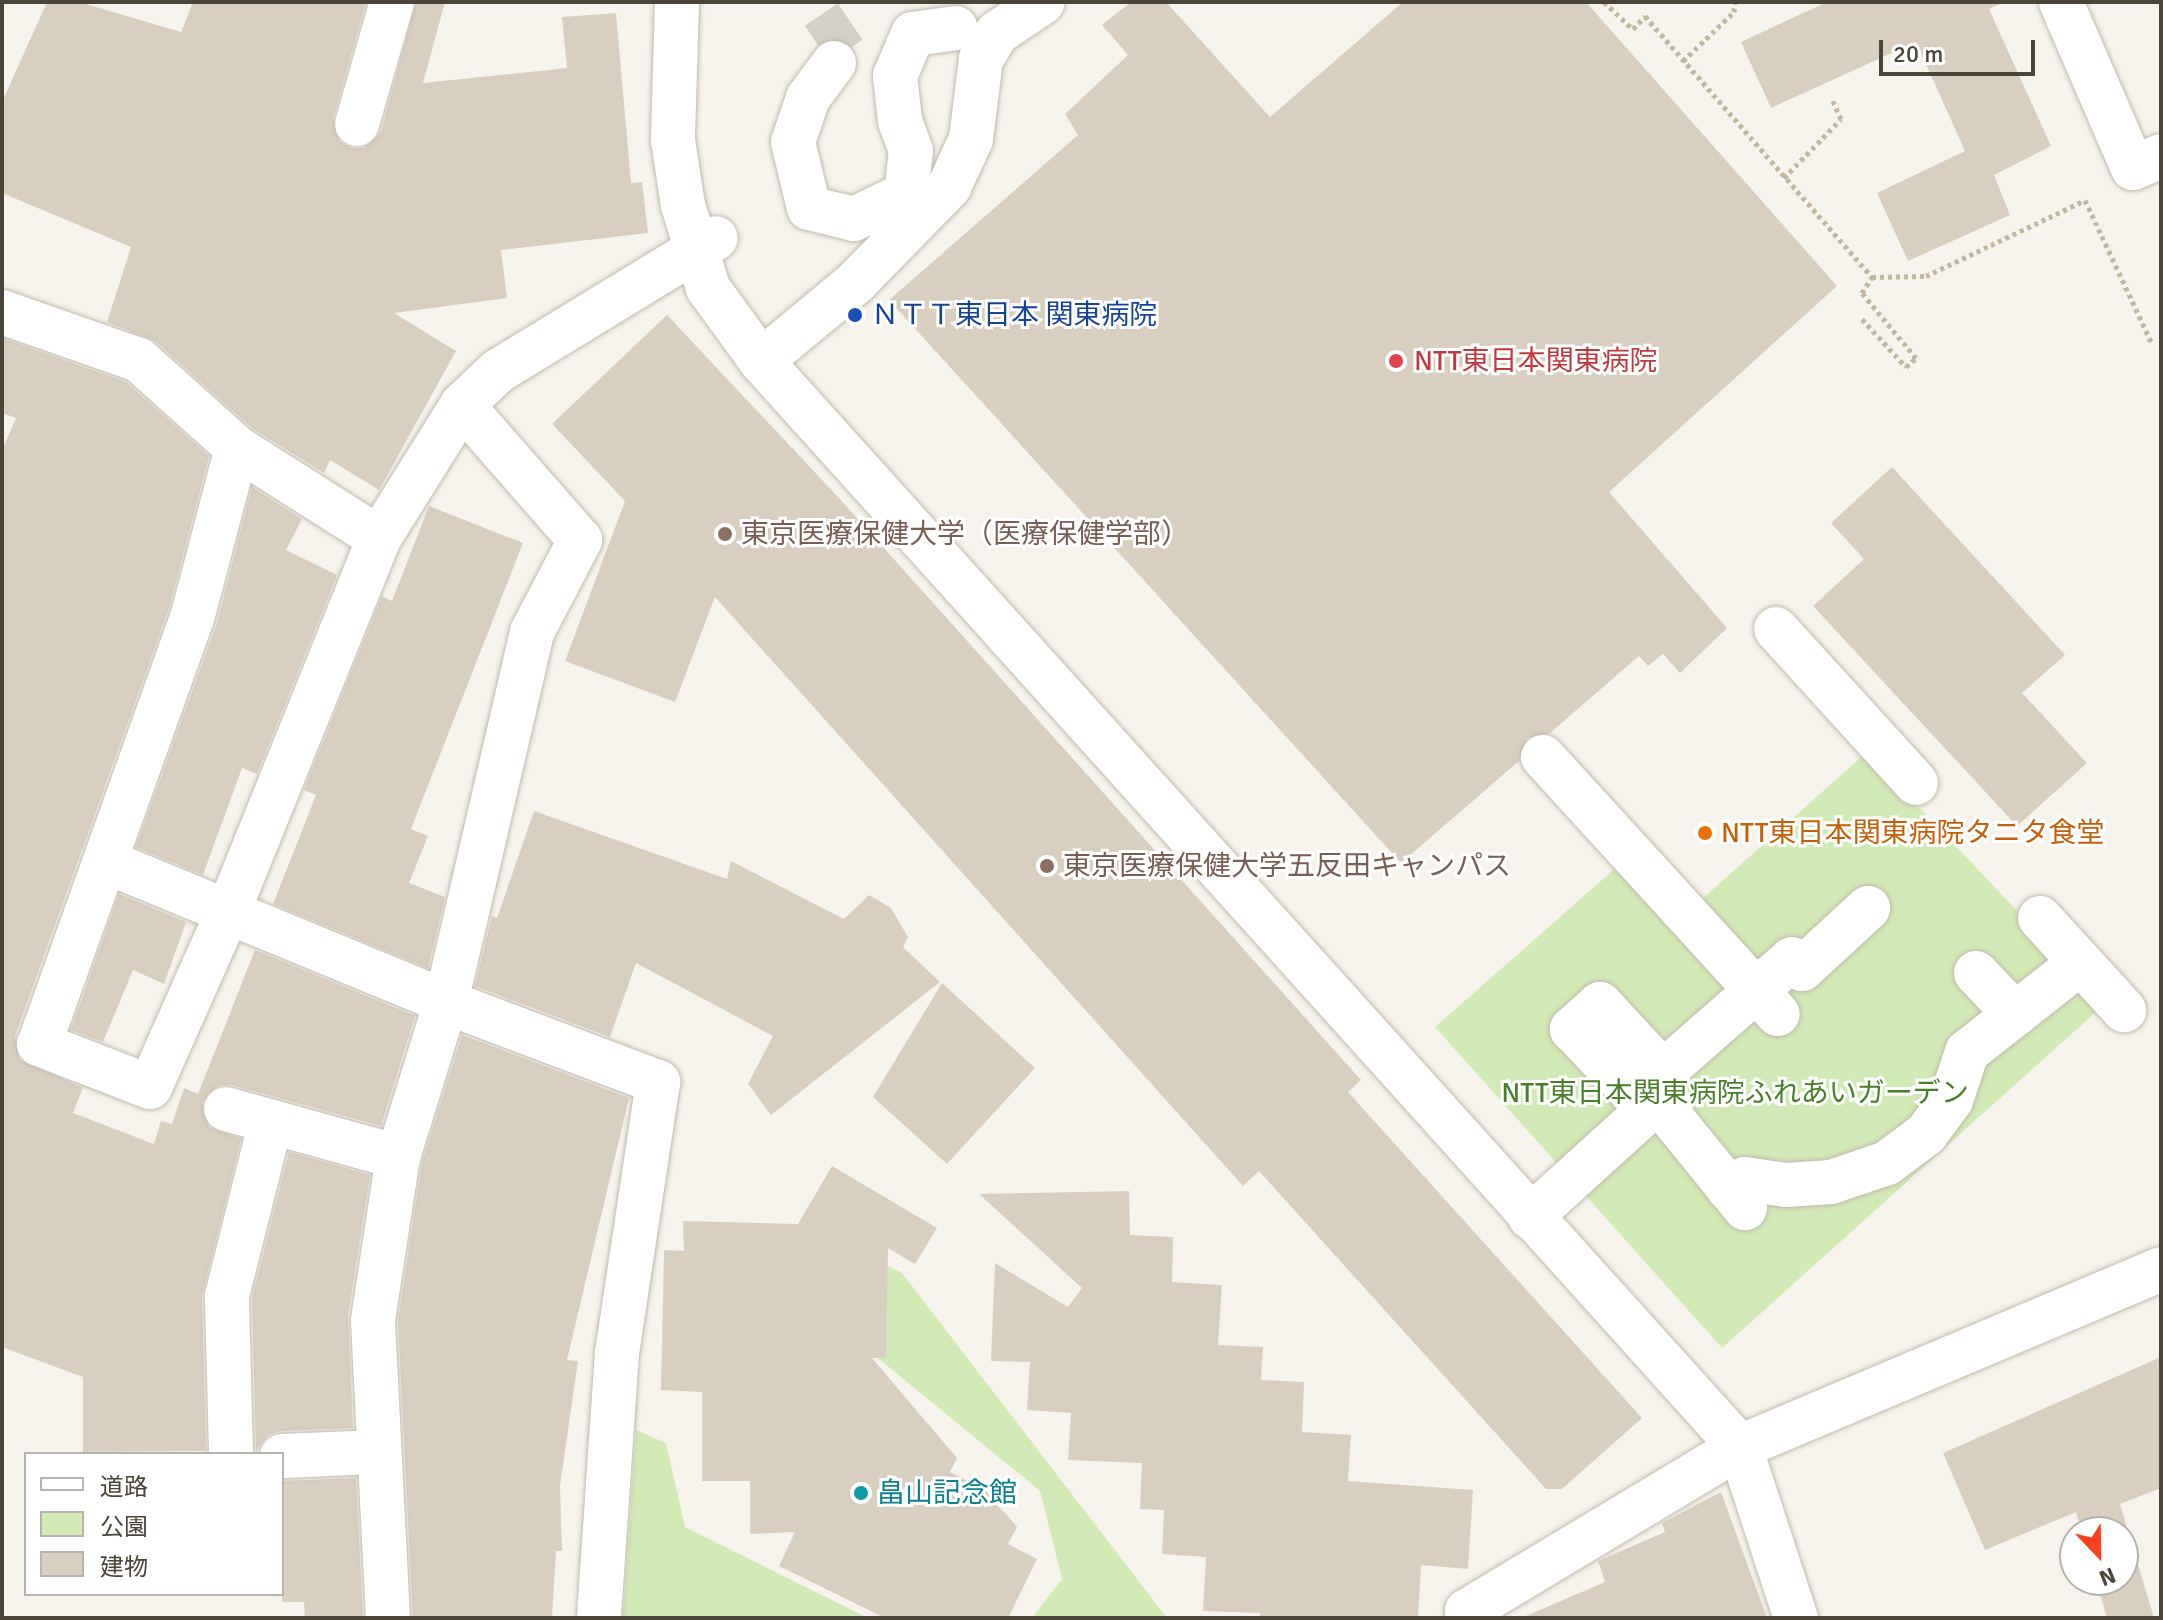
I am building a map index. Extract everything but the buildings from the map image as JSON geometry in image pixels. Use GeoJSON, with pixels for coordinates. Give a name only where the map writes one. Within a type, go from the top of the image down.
{"type":"FeatureCollection","features":[{"type":"Feature","properties":{"kind":"street"},"geometry":{"type":"LineString","coordinates":[[357,124],[392,2]]}},
{"type":"Feature","properties":{"kind":"street"},"geometry":{"type":"LineString","coordinates":[[677,2],[673,140],[683,205],[706,242],[708,288],[761,361],[1740,1447],[1796,1618]]}},
{"type":"Feature","properties":{"kind":"street"},"geometry":{"type":"LineString","coordinates":[[901,234],[853,247],[814,237],[785,215],[770,183],[765,130],[781,87],[825,53],[793,142],[809,208],[854,219],[906,194],[911,151],[900,120],[895,76],[913,34],[954,30],[997,33],[1043,2]]}},
{"type":"Feature","properties":{"kind":"street"},"geometry":{"type":"LineString","coordinates":[[2061,2],[2133,168],[2161,156]]}},
{"type":"Feature","properties":{"kind":"street"},"geometry":{"type":"LineString","coordinates":[[761,361],[856,282],[949,187],[971,139],[954,30]]}},
{"type":"Feature","properties":{"kind":"street"},"geometry":{"type":"LineString","coordinates":[[237,448],[193,615],[107,862],[39,1044],[150,1087],[228,912],[379,538],[462,405],[498,371],[706,242]]}},
{"type":"Feature","properties":{"kind":"street"},"geometry":{"type":"LineString","coordinates":[[2,312],[139,360],[237,448],[379,538]]}},
{"type":"Feature","properties":{"kind":"street"},"geometry":{"type":"LineString","coordinates":[[388,1618],[373,1320],[398,1157],[446,1002],[532,632],[580,540],[462,405]]}},
{"type":"Feature","properties":{"kind":"street"},"geometry":{"type":"LineString","coordinates":[[1776,629],[1916,783]]}},
{"type":"Feature","properties":{"kind":"street"},"geometry":{"type":"LineString","coordinates":[[1543,757],[1767,1003]]}},
{"type":"Feature","properties":{"kind":"street"},"geometry":{"type":"LineString","coordinates":[[107,862],[446,1002],[658,1082],[617,1352],[599,1618]]}},
{"type":"Feature","properties":{"kind":"street"},"geometry":{"type":"LineString","coordinates":[[1530,1217],[1661,1086],[1767,1003],[1792,959],[1802,969],[1868,908]]}},
{"type":"Feature","properties":{"kind":"street"},"geometry":{"type":"LineString","coordinates":[[2040,918],[2124,1010]]}},
{"type":"Feature","properties":{"kind":"street"},"geometry":{"type":"LineString","coordinates":[[1661,1086],[1736,1198],[1745,1179],[1786,1185],[1831,1182],[1887,1163],[1926,1134],[1951,1100],[1967,1052],[2080,963]]}},
{"type":"Feature","properties":{"kind":"street"},"geometry":{"type":"LineString","coordinates":[[1976,973],[2015,1014]]}},
{"type":"Feature","properties":{"kind":"street"},"geometry":{"type":"LineString","coordinates":[[226,1109],[398,1157]]}},
{"type":"Feature","properties":{"kind":"street"},"geometry":{"type":"LineString","coordinates":[[231,1452],[227,1296],[271,1121]]}},
{"type":"Feature","properties":{"kind":"street"},"geometry":{"type":"LineString","coordinates":[[1467,1618],[1467,1611],[1740,1447],[2161,1269]]}},
{"type":"Feature","properties":{"kind":"street"},"geometry":{"type":"LineString","coordinates":[[284,1456],[378,1452]]}},
{"type":"Feature","properties":{"kind":"path"},"geometry":{"type":"LineString","coordinates":[[1604,2],[1633,29],[1645,16],[1872,277],[1926,276],[2085,200],[2152,344]]}},
{"type":"Feature","properties":{"kind":"path"},"geometry":{"type":"LineString","coordinates":[[1683,61],[1734,12],[1735,2]]}},
{"type":"Feature","properties":{"kind":"path"},"geometry":{"type":"LineString","coordinates":[[1784,178],[1841,119],[1832,99]]}},
{"type":"Feature","properties":{"kind":"path"},"geometry":{"type":"LineString","coordinates":[[1862,319],[1906,367],[1916,358],[1862,293],[1872,277]]}},
{"type":"Feature","properties":{"kind":"green space","name":"NTT東日本関東病院ふれあいガーデン"},"geometry":{"type":"Polygon","coordinates":[[[1867,752],[2105,1004],[1722,1348],[1435,1027],[1619,865],[1675,923],[1867,752]]]}},
{"type":"Feature","properties":{"kind":"green space"},"geometry":{"type":"Polygon","coordinates":[[[833,1238],[902,1273],[1167,1618],[1032,1618],[1062,1579],[1040,1491],[879,1359],[833,1238]]]}},
{"type":"Feature","properties":{"kind":"green space"},"geometry":{"type":"Polygon","coordinates":[[[636,1430],[666,1443],[685,1527],[868,1618],[623,1618],[636,1430]]]}},
{"type":"Feature","properties":{"kind":"tunnel"},"geometry":{"type":"LineString","coordinates":[[817,44],[850,22]]}},
{"type":"Feature","properties":{"kind":"place","name":"ＮＴＴ東日本 関東病院"},"geometry":{"type":"Point","coordinates":[855,315]}},
{"type":"Feature","properties":{"kind":"place","name":"NTT東日本関東病院"},"geometry":{"type":"Point","coordinates":[1396,361]}},
{"type":"Feature","properties":{"kind":"place","name":"東京医療保健大学（医療保健学部）"},"geometry":{"type":"Point","coordinates":[725,534]}},
{"type":"Feature","properties":{"kind":"place","name":"NTT東日本関東病院タニタ食堂"},"geometry":{"type":"Point","coordinates":[1705,833]}},
{"type":"Feature","properties":{"kind":"place","name":"東京医療保健大学五反田キャンパス"},"geometry":{"type":"Point","coordinates":[1047,866]}},
{"type":"Feature","properties":{"kind":"place","name":"畠山記念館"},"geometry":{"type":"Point","coordinates":[861,1493]}}]}
